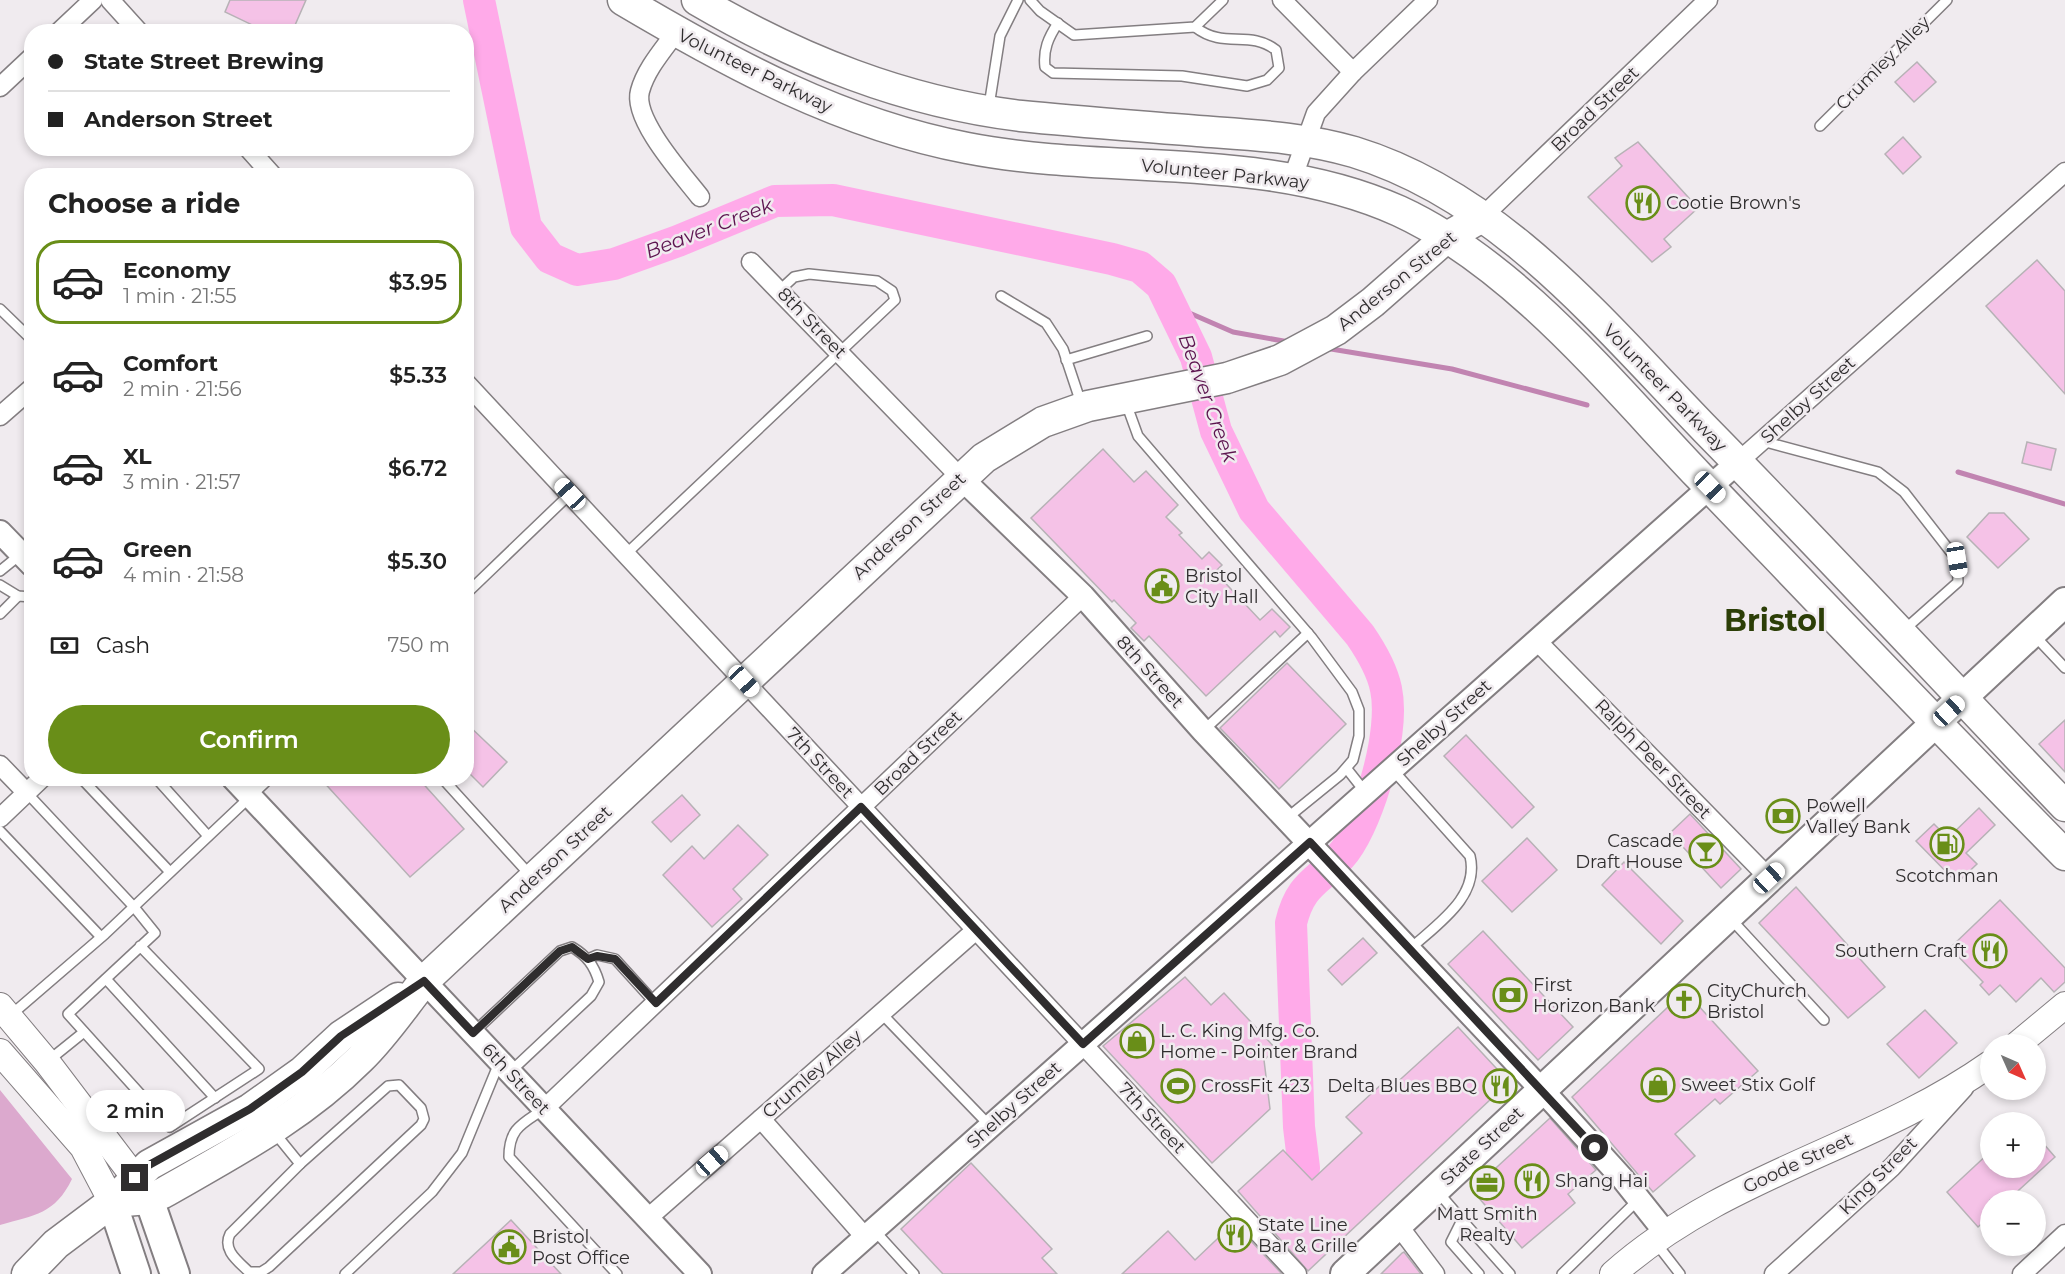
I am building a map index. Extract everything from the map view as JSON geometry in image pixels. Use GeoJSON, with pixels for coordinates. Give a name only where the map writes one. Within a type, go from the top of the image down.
{"type":"FeatureCollection","features":[{"type":"Feature","properties":{"kind":"highway","name":"Volunteer Parkway"},"geometry":{"type":"LineString","coordinates":[[623,0],[764,80],[830,109],[887,128],[968,148],[1026,156],[1293,177],[1343,191],[1398,211],[1447,237],[1511,284],[2065,855]]}},
{"type":"Feature","properties":{"kind":"highway","name":"Volunteer Parkway"},"geometry":{"type":"LineString","coordinates":[[699,0],[781,45],[859,79],[906,94],[988,112],[1305,140],[1355,153],[1393,167],[1482,217],[1519,244],[1561,283],[1738,462],[2065,806]]}},
{"type":"Feature","properties":{"kind":"highway"},"geometry":{"type":"LineString","coordinates":[[676,32],[699,0]]}},
{"type":"Feature","properties":{"kind":"highway","name":"Anderson Street"},"geometry":{"type":"LineString","coordinates":[[112,1202],[142,1188],[163,1193],[273,1131],[302,1110],[362,1058],[424,981],[960,477],[984,458],[1042,422],[1083,408],[1254,371],[1288,356],[1336,330],[1447,237],[1482,217]]}},
{"type":"Feature","properties":{"kind":"highway","name":"Anderson Street"},"geometry":{"type":"LineString","coordinates":[[142,1188],[149,1165],[250,1109],[302,1072],[341,1036],[424,981]]}},
{"type":"Feature","properties":{"kind":"highway"},"geometry":{"type":"LineString","coordinates":[[27,1274],[56,1244],[112,1202]]}},
{"type":"Feature","properties":{"kind":"main road","name":"State Street"},"geometry":{"type":"LineString","coordinates":[[1345,1274],[2065,602]]}},
{"type":"Feature","properties":{"kind":"main road"},"geometry":{"type":"LineString","coordinates":[[2030,1034],[2065,1005]]}},
{"type":"Feature","properties":{"kind":"main road"},"geometry":{"type":"LineString","coordinates":[[5,1011],[47,1062],[142,1188],[175,1274]]}},
{"type":"Feature","properties":{"kind":"main road"},"geometry":{"type":"LineString","coordinates":[[0,1052],[83,1147],[112,1202],[136,1274]]}},
{"type":"Feature","properties":{"kind":"main road","name":"Goode Street"},"geometry":{"type":"LineString","coordinates":[[1613,1274],[1660,1236],[1710,1204],[1936,1100],[1980,1072]]}},
{"type":"Feature","properties":{"kind":"street"},"geometry":{"type":"LineString","coordinates":[[68,24],[93,0]]}},
{"type":"Feature","properties":{"kind":"street"},"geometry":{"type":"LineString","coordinates":[[110,0],[132,24]]}},
{"type":"Feature","properties":{"kind":"street"},"geometry":{"type":"LineString","coordinates":[[1282,0],[1353,72]]}},
{"type":"Feature","properties":{"kind":"street"},"geometry":{"type":"LineString","coordinates":[[1293,177],[1316,113],[1353,72],[1428,0]]}},
{"type":"Feature","properties":{"kind":"street","name":"Broad Street"},"geometry":{"type":"LineString","coordinates":[[1482,217],[1708,0]]}},
{"type":"Feature","properties":{"kind":"street"},"geometry":{"type":"LineString","coordinates":[[676,32],[643,81],[639,104],[646,122],[700,197]]}},
{"type":"Feature","properties":{"kind":"street"},"geometry":{"type":"LineString","coordinates":[[0,87],[24,64]]}},
{"type":"Feature","properties":{"kind":"street"},"geometry":{"type":"LineString","coordinates":[[254,156],[263,168]]}},
{"type":"Feature","properties":{"kind":"street","name":"Shelby Street"},"geometry":{"type":"LineString","coordinates":[[833,1271],[870,1233],[1083,1044],[1315,847],[1392,769],[2065,172]]}},
{"type":"Feature","properties":{"kind":"street","name":"8th Street"},"geometry":{"type":"LineString","coordinates":[[751,262],[960,477],[1083,597],[1203,731],[1542,1090]]}},
{"type":"Feature","properties":{"kind":"street","name":"7th Street"},"geometry":{"type":"LineString","coordinates":[[474,392],[1297,1274]]}},
{"type":"Feature","properties":{"kind":"street"},"geometry":{"type":"LineString","coordinates":[[0,416],[24,395]]}},
{"type":"Feature","properties":{"kind":"street"},"geometry":{"type":"LineString","coordinates":[[0,532],[24,558]]}},
{"type":"Feature","properties":{"kind":"street","name":"Broad Street"},"geometry":{"type":"LineString","coordinates":[[544,1109],[1083,597]]}},
{"type":"Feature","properties":{"kind":"street","name":"Ralph Peer Street"},"geometry":{"type":"LineString","coordinates":[[1537,641],[1769,878]]}},
{"type":"Feature","properties":{"kind":"street"},"geometry":{"type":"LineString","coordinates":[[0,765],[27,793]]}},
{"type":"Feature","properties":{"kind":"street"},"geometry":{"type":"LineString","coordinates":[[0,818],[34,786]]}},
{"type":"Feature","properties":{"kind":"street","name":"6th Street"},"geometry":{"type":"LineString","coordinates":[[240,786],[700,1274]]}},
{"type":"Feature","properties":{"kind":"street","name":"Crumley Alley"},"geometry":{"type":"LineString","coordinates":[[648,1218],[976,930]]}},
{"type":"Feature","properties":{"kind":"street","name":"King Street"},"geometry":{"type":"LineString","coordinates":[[1774,1274],[1892,1167],[1980,1073]]}},
{"type":"Feature","properties":{"kind":"street"},"geometry":{"type":"LineString","coordinates":[[1542,1090],[1639,1199],[1660,1236]]}},
{"type":"Feature","properties":{"kind":"street"},"geometry":{"type":"LineString","coordinates":[[761,1119],[870,1233]]}},
{"type":"Feature","properties":{"kind":"street"},"geometry":{"type":"LineString","coordinates":[[1398,1225],[1435,1274]]}},
{"type":"Feature","properties":{"kind":"street"},"geometry":{"type":"LineString","coordinates":[[2022,1274],[2065,1234]]}},
{"type":"Feature","properties":{"kind":"lane"},"geometry":{"type":"LineString","coordinates":[[988,112],[1000,36],[1018,0]]}},
{"type":"Feature","properties":{"kind":"lane"},"geometry":{"type":"LineString","coordinates":[[1030,0],[1074,34],[1195,27],[1223,0]]}},
{"type":"Feature","properties":{"kind":"lane","name":"Crumley Alley"},"geometry":{"type":"LineString","coordinates":[[1820,126],[1947,0]]}},
{"type":"Feature","properties":{"kind":"lane"},"geometry":{"type":"LineString","coordinates":[[1058,23],[1048,38],[1043,56],[1045,67],[1053,73],[1182,76],[1247,86],[1267,80],[1279,68],[1276,50],[1262,40],[1220,40],[1206,36],[1195,27]]}},
{"type":"Feature","properties":{"kind":"lane"},"geometry":{"type":"LineString","coordinates":[[626,554],[895,300],[892,291],[877,281],[809,274],[794,277],[780,290]]}},
{"type":"Feature","properties":{"kind":"lane"},"geometry":{"type":"LineString","coordinates":[[1000,296],[1046,323],[1066,360],[1083,408]]}},
{"type":"Feature","properties":{"kind":"lane"},"geometry":{"type":"LineString","coordinates":[[0,309],[24,332]]}},
{"type":"Feature","properties":{"kind":"lane"},"geometry":{"type":"LineString","coordinates":[[1066,360],[1147,336]]}},
{"type":"Feature","properties":{"kind":"lane"},"geometry":{"type":"LineString","coordinates":[[1124,398],[1138,436],[1308,633],[1352,693],[1359,710],[1359,736],[1353,760],[1347,769],[1287,818]]}},
{"type":"Feature","properties":{"kind":"lane"},"geometry":{"type":"LineString","coordinates":[[1762,441],[1878,472],[1904,492],[1957,560],[1958,582],[1901,633]]}},
{"type":"Feature","properties":{"kind":"lane"},"geometry":{"type":"LineString","coordinates":[[474,586],[570,494]]}},
{"type":"Feature","properties":{"kind":"lane"},"geometry":{"type":"LineString","coordinates":[[0,571],[24,561]]}},
{"type":"Feature","properties":{"kind":"lane"},"geometry":{"type":"LineString","coordinates":[[0,585],[18,596],[24,596]]}},
{"type":"Feature","properties":{"kind":"lane"},"geometry":{"type":"LineString","coordinates":[[0,614],[18,596]]}},
{"type":"Feature","properties":{"kind":"lane"},"geometry":{"type":"LineString","coordinates":[[1203,731],[1308,633]]}},
{"type":"Feature","properties":{"kind":"lane"},"geometry":{"type":"LineString","coordinates":[[2032,633],[2065,668]]}},
{"type":"Feature","properties":{"kind":"lane"},"geometry":{"type":"LineString","coordinates":[[1347,769],[1366,793]]}},
{"type":"Feature","properties":{"kind":"lane"},"geometry":{"type":"LineString","coordinates":[[1392,769],[1470,856],[1474,872],[1460,902],[1410,949]]}},
{"type":"Feature","properties":{"kind":"lane"},"geometry":{"type":"LineString","coordinates":[[89,786],[170,872]]}},
{"type":"Feature","properties":{"kind":"lane"},"geometry":{"type":"LineString","coordinates":[[163,786],[208,836]]}},
{"type":"Feature","properties":{"kind":"lane"},"geometry":{"type":"LineString","coordinates":[[5,1011],[101,937],[262,786]]}},
{"type":"Feature","properties":{"kind":"lane"},"geometry":{"type":"LineString","coordinates":[[449,786],[534,879]]}},
{"type":"Feature","properties":{"kind":"lane"},"geometry":{"type":"LineString","coordinates":[[27,793],[134,907],[155,933],[140,946],[68,1014],[170,1128],[259,1069],[140,946]]}},
{"type":"Feature","properties":{"kind":"lane"},"geometry":{"type":"LineString","coordinates":[[0,831],[101,937]]}},
{"type":"Feature","properties":{"kind":"lane"},"geometry":{"type":"LineString","coordinates":[[1728,916],[1824,1020]]}},
{"type":"Feature","properties":{"kind":"lane"},"geometry":{"type":"LineString","coordinates":[[345,1274],[432,1192],[462,1153],[505,1067],[591,996],[599,982],[595,966],[572,947],[560,951],[473,1033]]}},
{"type":"Feature","properties":{"kind":"lane"},"geometry":{"type":"LineString","coordinates":[[588,959],[597,956],[615,959],[656,1003]]}},
{"type":"Feature","properties":{"kind":"lane"},"geometry":{"type":"LineString","coordinates":[[106,979],[215,1098]]}},
{"type":"Feature","properties":{"kind":"lane"},"geometry":{"type":"LineString","coordinates":[[881,1013],[990,1126]]}},
{"type":"Feature","properties":{"kind":"lane"},"geometry":{"type":"LineString","coordinates":[[47,1062],[84,1032]]}},
{"type":"Feature","properties":{"kind":"lane"},"geometry":{"type":"LineString","coordinates":[[399,1085],[423,1114],[421,1125],[269,1267],[261,1272],[249,1272],[230,1252],[227,1240],[300,1164],[388,1086],[399,1085]]}},
{"type":"Feature","properties":{"kind":"lane"},"geometry":{"type":"LineString","coordinates":[[544,1109],[519,1126],[509,1140],[509,1157],[617,1274]]}},
{"type":"Feature","properties":{"kind":"lane"},"geometry":{"type":"LineString","coordinates":[[273,1131],[300,1164]]}},
{"type":"Feature","properties":{"kind":"lane"},"geometry":{"type":"LineString","coordinates":[[1435,1189],[1510,1274]]}},
{"type":"Feature","properties":{"kind":"lane"},"geometry":{"type":"LineString","coordinates":[[1562,1274],[1639,1199]]}},
{"type":"Feature","properties":{"kind":"lane"},"geometry":{"type":"LineString","coordinates":[[1462,1220],[1451,1242],[1479,1274]]}},
{"type":"Feature","properties":{"kind":"lane"},"geometry":{"type":"LineString","coordinates":[[870,1233],[914,1274]]}},
{"type":"Feature","properties":{"kind":"lane"},"geometry":{"type":"LineString","coordinates":[[1660,1236],[1680,1274]]}},
{"type":"Feature","properties":{"kind":"shaded area"},"geometry":{"type":"Polygon","coordinates":[[[0,1090],[72,1179],[58,1200],[51,1206],[34,1215],[0,1225],[0,1090]]]}},
{"type":"Feature","properties":{"kind":"building"},"geometry":{"type":"Polygon","coordinates":[[[230,0],[306,0],[296,24],[250,24],[225,12],[230,0]]]}},
{"type":"Feature","properties":{"kind":"building"},"geometry":{"type":"Polygon","coordinates":[[[1917,62],[1936,82],[1914,102],[1895,82],[1917,62]]]}},
{"type":"Feature","properties":{"kind":"building"},"geometry":{"type":"Polygon","coordinates":[[[1903,137],[1921,157],[1903,174],[1885,154],[1903,137]]]}},
{"type":"Feature","properties":{"kind":"building","name":"Cootie Brown's"},"geometry":{"type":"Polygon","coordinates":[[[1638,142],[1698,208],[1664,239],[1671,247],[1652,262],[1588,197],[1622,166],[1615,158],[1638,142]]]}},
{"type":"Feature","properties":{"kind":"building"},"geometry":{"type":"Polygon","coordinates":[[[2037,260],[2065,291],[2065,394],[1986,306],[2037,260]]]}},
{"type":"Feature","properties":{"kind":"building"},"geometry":{"type":"Polygon","coordinates":[[[2027,442],[2056,449],[2051,470],[2022,463],[2027,442]]]}},
{"type":"Feature","properties":{"kind":"building","name":"Bristol City Hall"},"geometry":{"type":"Polygon","coordinates":[[[1103,449],[1134,482],[1146,471],[1178,505],[1166,517],[1182,533],[1179,535],[1202,559],[1209,552],[1222,565],[1215,572],[1260,620],[1272,609],[1290,627],[1280,637],[1275,631],[1206,696],[1149,636],[1144,641],[1131,628],[1136,623],[1114,600],[1112,602],[1031,518],[1103,449]]]}},
{"type":"Feature","properties":{"kind":"building"},"geometry":{"type":"Polygon","coordinates":[[[1989,513],[2004,513],[2029,539],[1998,568],[1967,537],[1989,513]]]}},
{"type":"Feature","properties":{"kind":"building"},"geometry":{"type":"Polygon","coordinates":[[[1287,663],[1346,724],[1279,789],[1220,728],[1287,663]]]}},
{"type":"Feature","properties":{"kind":"building"},"geometry":{"type":"Polygon","coordinates":[[[2065,720],[2065,772],[2039,744],[2065,720]]]}},
{"type":"Feature","properties":{"kind":"building"},"geometry":{"type":"Polygon","coordinates":[[[474,731],[507,762],[483,787],[474,778],[474,731]]]}},
{"type":"Feature","properties":{"kind":"building"},"geometry":{"type":"Polygon","coordinates":[[[1466,735],[1534,807],[1512,828],[1444,756],[1466,735]]]}},
{"type":"Feature","properties":{"kind":"building"},"geometry":{"type":"Polygon","coordinates":[[[327,786],[425,786],[464,829],[410,877],[327,786]]]}},
{"type":"Feature","properties":{"kind":"building"},"geometry":{"type":"Polygon","coordinates":[[[682,795],[700,815],[671,842],[652,822],[682,795]]]}},
{"type":"Feature","properties":{"kind":"building","name":"Scotchman"},"geometry":{"type":"Polygon","coordinates":[[[1979,808],[1995,825],[1966,853],[1977,864],[1957,883],[1916,841],[1934,824],[1948,838],[1979,808]]]}},
{"type":"Feature","properties":{"kind":"building","name":"Cascade Draft House"},"geometry":{"type":"Polygon","coordinates":[[[1690,814],[1741,869],[1721,888],[1670,833],[1690,814]]]}},
{"type":"Feature","properties":{"kind":"building"},"geometry":{"type":"Polygon","coordinates":[[[738,825],[768,855],[733,889],[742,899],[712,927],[663,875],[692,846],[704,859],[738,825]]]}},
{"type":"Feature","properties":{"kind":"building"},"geometry":{"type":"Polygon","coordinates":[[[1527,838],[1557,870],[1512,912],[1482,881],[1527,838]]]}},
{"type":"Feature","properties":{"kind":"building"},"geometry":{"type":"Polygon","coordinates":[[[1624,862],[1683,921],[1661,944],[1602,885],[1624,862]]]}},
{"type":"Feature","properties":{"kind":"building"},"geometry":{"type":"Polygon","coordinates":[[[1796,887],[1885,987],[1848,1018],[1759,923],[1796,887]]]}},
{"type":"Feature","properties":{"kind":"building"},"geometry":{"type":"Polygon","coordinates":[[[2000,900],[2065,968],[2065,982],[2054,992],[2041,978],[2016,1002],[2000,985],[1989,995],[1980,985],[1983,982],[1950,948],[2000,900]]]}},
{"type":"Feature","properties":{"kind":"building","name":"First Horizon Bank"},"geometry":{"type":"Polygon","coordinates":[[[1483,931],[1573,1027],[1538,1060],[1448,964],[1483,931]]]}},
{"type":"Feature","properties":{"kind":"building"},"geometry":{"type":"Polygon","coordinates":[[[1363,938],[1377,953],[1342,985],[1328,970],[1363,938]]]}},
{"type":"Feature","properties":{"kind":"building"},"geometry":{"type":"Polygon","coordinates":[[[1185,977],[1211,1005],[1224,993],[1276,1049],[1264,1060],[1270,1109],[1212,1163],[1103,1046],[1185,977]]]}},
{"type":"Feature","properties":{"kind":"building"},"geometry":{"type":"Polygon","coordinates":[[[1685,991],[1758,1071],[1720,1104],[1715,1099],[1675,1134],[1695,1156],[1653,1192],[1572,1097],[1685,991]]]}},
{"type":"Feature","properties":{"kind":"building"},"geometry":{"type":"Polygon","coordinates":[[[1925,1010],[1957,1043],[1919,1078],[1887,1044],[1925,1010]]]}},
{"type":"Feature","properties":{"kind":"building"},"geometry":{"type":"Polygon","coordinates":[[[1458,1027],[1509,1082],[1308,1271],[1238,1191],[1283,1150],[1312,1180],[1362,1133],[1346,1117],[1386,1080],[1392,1087],[1458,1027]]]}},
{"type":"Feature","properties":{"kind":"building"},"geometry":{"type":"Polygon","coordinates":[[[1550,1118],[1596,1170],[1568,1194],[1575,1203],[1522,1248],[1472,1190],[1550,1118]]]}},
{"type":"Feature","properties":{"kind":"building"},"geometry":{"type":"Polygon","coordinates":[[[2046,1147],[2055,1157],[2046,1165],[2046,1147]]]}},
{"type":"Feature","properties":{"kind":"building"},"geometry":{"type":"Polygon","coordinates":[[[1980,1161],[1980,1178],[2032,1178],[2019,1190],[1980,1190],[1980,1225],[1978,1227],[1947,1192],[1980,1161]]]}},
{"type":"Feature","properties":{"kind":"building"},"geometry":{"type":"Polygon","coordinates":[[[971,1163],[1052,1249],[1042,1258],[1057,1274],[943,1274],[901,1229],[971,1163]]]}},
{"type":"Feature","properties":{"kind":"building","name":"Bristol Post Office"},"geometry":{"type":"Polygon","coordinates":[[[511,1220],[561,1274],[453,1274],[511,1220]]]}},
{"type":"Feature","properties":{"kind":"building"},"geometry":{"type":"Polygon","coordinates":[[[1234,1223],[1282,1274],[1122,1274],[1168,1231],[1195,1260],[1234,1223]]]}},
{"type":"Feature","properties":{"kind":"building"},"geometry":{"type":"Polygon","coordinates":[[[1404,1252],[1421,1274],[1381,1274],[1402,1253],[1404,1252]]]}},
{"type":"Feature","properties":{"kind":"waterway","name":"Beaver Creek"},"geometry":{"type":"LineString","coordinates":[[479,0],[526,227],[550,258],[577,270],[614,264],[678,241],[775,201],[833,200],[1112,259],[1140,267],[1161,285],[1196,357],[1216,431],[1254,510],[1360,635],[1376,660],[1386,689],[1388,707],[1384,750],[1363,817],[1345,851],[1306,889],[1295,909],[1291,923],[1299,1127],[1304,1168]]}},
{"type":"Feature","properties":{"kind":"waterway"},"geometry":{"type":"LineString","coordinates":[[1171,305],[1233,332],[1289,342]]}},
{"type":"Feature","properties":{"kind":"waterway"},"geometry":{"type":"LineString","coordinates":[[1325,348],[1452,369],[1587,405]]}},
{"type":"Feature","properties":{"kind":"waterway"},"geometry":{"type":"LineString","coordinates":[[1958,472],[2065,504]]}},
{"type":"Feature","properties":{"kind":"place","name":"Cootie Brown's"},"geometry":{"type":"Point","coordinates":[1643,203]}},
{"type":"Feature","properties":{"kind":"place","name":"Bristol City Hall"},"geometry":{"type":"Point","coordinates":[1162,586]}},
{"type":"Feature","properties":{"kind":"place","name":"Powell Valley Bank"},"geometry":{"type":"Point","coordinates":[1783,816]}},
{"type":"Feature","properties":{"kind":"place","name":"Scotchman"},"geometry":{"type":"Point","coordinates":[1947,844]}},
{"type":"Feature","properties":{"kind":"place","name":"Cascade Draft House"},"geometry":{"type":"Point","coordinates":[1706,851]}},
{"type":"Feature","properties":{"kind":"place","name":"Southern Craft"},"geometry":{"type":"Point","coordinates":[1990,951]}},
{"type":"Feature","properties":{"kind":"place","name":"First Horizon Bank"},"geometry":{"type":"Point","coordinates":[1510,995]}},
{"type":"Feature","properties":{"kind":"place","name":"CityChurch Bristol"},"geometry":{"type":"Point","coordinates":[1684,1001]}},
{"type":"Feature","properties":{"kind":"place","name":"L. C. King Mfg. Co. Home - Pointer Brand"},"geometry":{"type":"Point","coordinates":[1137,1041]}},
{"type":"Feature","properties":{"kind":"place","name":"Sweet Stix Golf"},"geometry":{"type":"Point","coordinates":[1658,1085]}},
{"type":"Feature","properties":{"kind":"place","name":"CrossFit 423"},"geometry":{"type":"Point","coordinates":[1178,1086]}},
{"type":"Feature","properties":{"kind":"place","name":"Delta Blues BBQ"},"geometry":{"type":"Point","coordinates":[1500,1086]}},
{"type":"Feature","properties":{"kind":"place","name":"Shang Hai"},"geometry":{"type":"Point","coordinates":[1532,1181]}},
{"type":"Feature","properties":{"kind":"place","name":"Matt Smith Realty"},"geometry":{"type":"Point","coordinates":[1487,1183]}},
{"type":"Feature","properties":{"kind":"place","name":"State Line Bar & Grille"},"geometry":{"type":"Point","coordinates":[1235,1235]}},
{"type":"Feature","properties":{"kind":"place","name":"Bristol Post Office"},"geometry":{"type":"Point","coordinates":[509,1247]}},
{"type":"Feature","properties":{"kind":"district","name":"Bristol"},"geometry":{"type":"Point","coordinates":[1775,620]}},
{"type":"Feature","properties":{"kind":"route"},"geometry":{"type":"LineString","coordinates":[[135,1178],[149,1165],[250,1109],[302,1072],[341,1036],[424,981],[473,1033],[560,951],[572,947],[588,959],[608,956],[615,959],[656,1003],[861,807],[1083,1044],[1310,842],[1595,1148]]}}]}
